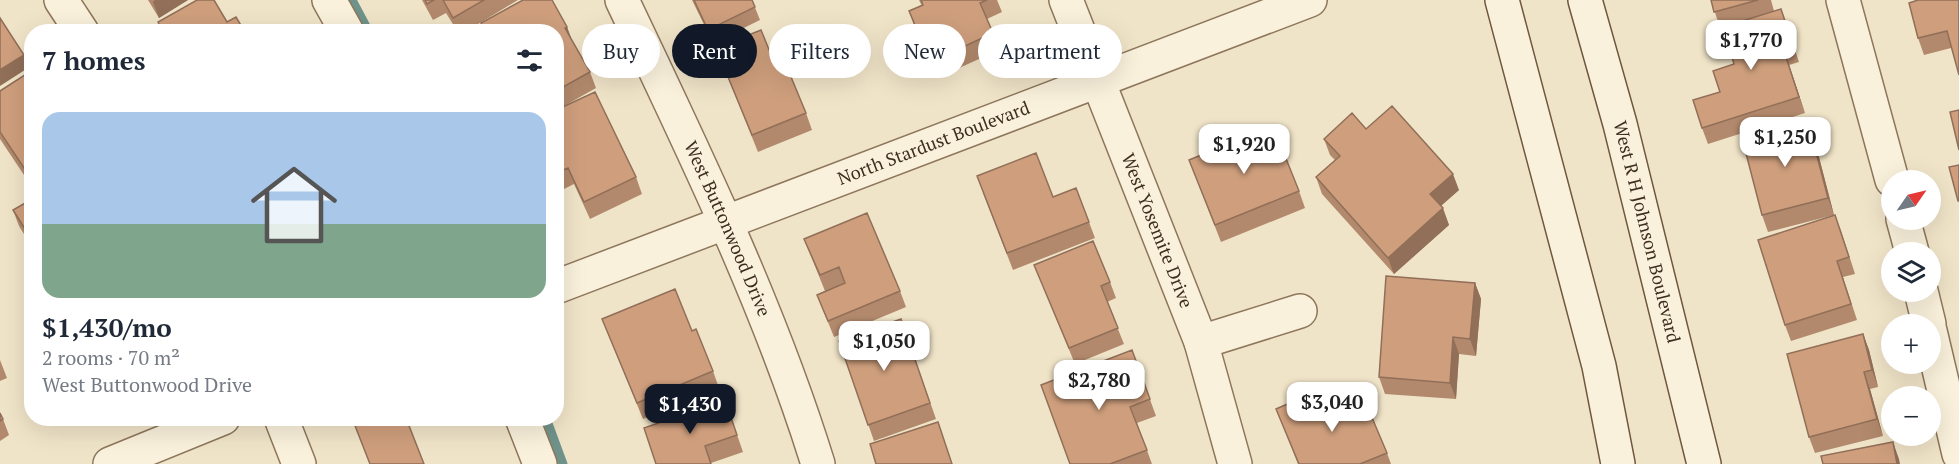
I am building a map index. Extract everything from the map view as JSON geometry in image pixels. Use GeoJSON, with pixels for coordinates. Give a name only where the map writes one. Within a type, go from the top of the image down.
{"type":"FeatureCollection","features":[{"type":"Feature","properties":{"kind":"street"},"geometry":{"type":"LineString","coordinates":[[61,0],[77,24]]}},
{"type":"Feature","properties":{"kind":"street"},"geometry":{"type":"LineString","coordinates":[[329,0],[342,24]]}},
{"type":"Feature","properties":{"kind":"street","name":"West Buttonwood Drive"},"geometry":{"type":"LineString","coordinates":[[622,0],[727,221],[801,409],[818,464]]}},
{"type":"Feature","properties":{"kind":"street","name":"West Yosemite Drive"},"geometry":{"type":"LineString","coordinates":[[1066,0],[1201,342],[1235,464]]}},
{"type":"Feature","properties":{"kind":"street","name":"North Stardust Boulevard"},"geometry":{"type":"LineString","coordinates":[[564,284],[1311,0]]}},
{"type":"Feature","properties":{"kind":"street"},"geometry":{"type":"LineString","coordinates":[[1502,0],[1599,366],[1618,464]]}},
{"type":"Feature","properties":{"kind":"street","name":"West R H Johnson Boulevard"},"geometry":{"type":"LineString","coordinates":[[1585,0],[1626,147],[1704,464]]}},
{"type":"Feature","properties":{"kind":"street"},"geometry":{"type":"LineString","coordinates":[[1844,0],[1889,170]]}},
{"type":"Feature","properties":{"kind":"street"},"geometry":{"type":"LineString","coordinates":[[1201,342],[1300,311]]}},
{"type":"Feature","properties":{"kind":"street"},"geometry":{"type":"LineString","coordinates":[[1940,374],[1959,454]]}},
{"type":"Feature","properties":{"kind":"street"},"geometry":{"type":"LineString","coordinates":[[110,464],[203,426]]}},
{"type":"Feature","properties":{"kind":"street"},"geometry":{"type":"LineString","coordinates":[[284,426],[299,464]]}},
{"type":"Feature","properties":{"kind":"street"},"geometry":{"type":"LineString","coordinates":[[525,426],[540,464]]}},
{"type":"Feature","properties":{"kind":"building"},"geometry":{"type":"Polygon","coordinates":[[[197,0],[214,0],[227,22],[236,17],[240,24],[159,24],[158,22],[197,0]]]}},
{"type":"Feature","properties":{"kind":"building"},"geometry":{"type":"Polygon","coordinates":[[[443,0],[484,0],[453,18],[443,0]]]}},
{"type":"Feature","properties":{"kind":"building"},"geometry":{"type":"Polygon","coordinates":[[[523,0],[552,0],[582,58],[582,76],[564,87],[564,24],[482,24],[523,0]]]}},
{"type":"Feature","properties":{"kind":"building"},"geometry":{"type":"Polygon","coordinates":[[[694,0],[752,0],[755,7],[720,24],[705,24],[694,0]]]}},
{"type":"Feature","properties":{"kind":"building"},"geometry":{"type":"Polygon","coordinates":[[[921,0],[987,0],[980,3],[989,24],[978,24],[978,40],[966,46],[966,24],[915,24],[909,11],[923,5],[921,0]]]}},
{"type":"Feature","properties":{"kind":"building"},"geometry":{"type":"Polygon","coordinates":[[[1711,0],[1758,0],[1714,12],[1711,0]]]}},
{"type":"Feature","properties":{"kind":"building"},"geometry":{"type":"Polygon","coordinates":[[[1918,0],[1959,0],[1959,75],[1947,31],[1918,38],[1909,3],[1918,0]]]}},
{"type":"Feature","properties":{"kind":"building"},"geometry":{"type":"Polygon","coordinates":[[[1781,9],[1793,45],[1783,48],[1799,97],[1702,128],[1693,100],[1720,92],[1713,71],[1734,64],[1723,27],[1781,9]]]}},
{"type":"Feature","properties":{"kind":"building"},"geometry":{"type":"Polygon","coordinates":[[[0,18],[24,55],[0,70],[0,18]]]}},
{"type":"Feature","properties":{"kind":"building"},"geometry":{"type":"Polygon","coordinates":[[[761,30],[769,50],[769,78],[791,78],[806,113],[752,135],[728,78],[757,78],[757,32],[761,30]]]}},
{"type":"Feature","properties":{"kind":"building"},"geometry":{"type":"Polygon","coordinates":[[[24,76],[24,168],[0,132],[0,91],[24,76]]]}},
{"type":"Feature","properties":{"kind":"building"},"geometry":{"type":"Polygon","coordinates":[[[595,92],[636,177],[584,202],[568,168],[564,170],[564,106],[595,92]]]}},
{"type":"Feature","properties":{"kind":"building"},"geometry":{"type":"Polygon","coordinates":[[[1392,106],[1453,174],[1430,194],[1443,208],[1388,258],[1316,177],[1340,156],[1324,139],[1352,113],[1366,129],[1392,106]]]}},
{"type":"Feature","properties":{"kind":"building"},"geometry":{"type":"Polygon","coordinates":[[[1959,110],[1959,150],[1950,112],[1959,110]]]}},
{"type":"Feature","properties":{"kind":"building"},"geometry":{"type":"Polygon","coordinates":[[[1808,122],[1828,198],[1762,215],[1742,138],[1808,122]]]}},
{"type":"Feature","properties":{"kind":"building"},"geometry":{"type":"Polygon","coordinates":[[[1273,126],[1299,191],[1215,225],[1189,160],[1273,126]]]}},
{"type":"Feature","properties":{"kind":"building"},"geometry":{"type":"Polygon","coordinates":[[[1036,153],[1053,197],[1076,188],[1089,222],[1007,253],[977,176],[1036,153]]]}},
{"type":"Feature","properties":{"kind":"building"},"geometry":{"type":"Polygon","coordinates":[[[1959,165],[1959,201],[1958,201],[1949,167],[1959,165]]]}},
{"type":"Feature","properties":{"kind":"building"},"geometry":{"type":"Polygon","coordinates":[[[24,204],[24,227],[13,210],[24,204]]]}},
{"type":"Feature","properties":{"kind":"building"},"geometry":{"type":"Polygon","coordinates":[[[867,213],[900,291],[828,321],[817,295],[845,283],[839,267],[820,275],[804,239],[867,213]]]}},
{"type":"Feature","properties":{"kind":"building"},"geometry":{"type":"Polygon","coordinates":[[[1835,215],[1849,257],[1837,261],[1851,304],[1785,325],[1758,240],[1835,215]]]}},
{"type":"Feature","properties":{"kind":"building"},"geometry":{"type":"Polygon","coordinates":[[[1093,241],[1110,282],[1101,286],[1118,328],[1069,348],[1034,265],[1093,241]]]}},
{"type":"Feature","properties":{"kind":"building"},"geometry":{"type":"Polygon","coordinates":[[[1386,276],[1475,283],[1470,339],[1453,337],[1450,383],[1379,377],[1386,276]]]}},
{"type":"Feature","properties":{"kind":"building"},"geometry":{"type":"Polygon","coordinates":[[[675,289],[692,331],[696,329],[713,371],[637,403],[602,319],[675,289]]]}},
{"type":"Feature","properties":{"kind":"building"},"geometry":{"type":"Polygon","coordinates":[[[901,319],[930,403],[868,425],[839,341],[901,319]]]}},
{"type":"Feature","properties":{"kind":"building"},"geometry":{"type":"Polygon","coordinates":[[[1863,334],[1872,370],[1864,372],[1877,419],[1809,437],[1787,354],[1863,334]]]}},
{"type":"Feature","properties":{"kind":"building"},"geometry":{"type":"Polygon","coordinates":[[[1132,350],[1150,399],[1130,407],[1147,450],[1110,464],[1070,464],[1041,385],[1132,350]]]}},
{"type":"Feature","properties":{"kind":"building"},"geometry":{"type":"Polygon","coordinates":[[[1362,394],[1387,453],[1360,464],[1299,464],[1276,409],[1306,396],[1314,414],[1362,394]]]}},
{"type":"Feature","properties":{"kind":"building"},"geometry":{"type":"Polygon","coordinates":[[[725,400],[737,435],[705,446],[711,464],[656,464],[644,428],[725,400]]]}},
{"type":"Feature","properties":{"kind":"building"},"geometry":{"type":"Polygon","coordinates":[[[938,422],[952,464],[876,464],[870,444],[938,422]]]}},
{"type":"Feature","properties":{"kind":"building"},"geometry":{"type":"Polygon","coordinates":[[[355,426],[409,426],[424,464],[370,464],[355,426]]]}},
{"type":"Feature","properties":{"kind":"building"},"geometry":{"type":"Polygon","coordinates":[[[1881,444],[1894,446],[1897,464],[1823,464],[1821,456],[1881,444]]]}},
{"type":"Feature","properties":{"kind":"waterway"},"geometry":{"type":"LineString","coordinates":[[352,0],[365,24]]}},
{"type":"Feature","properties":{"kind":"waterway"},"geometry":{"type":"LineString","coordinates":[[549,426],[563,464]]}}]}
